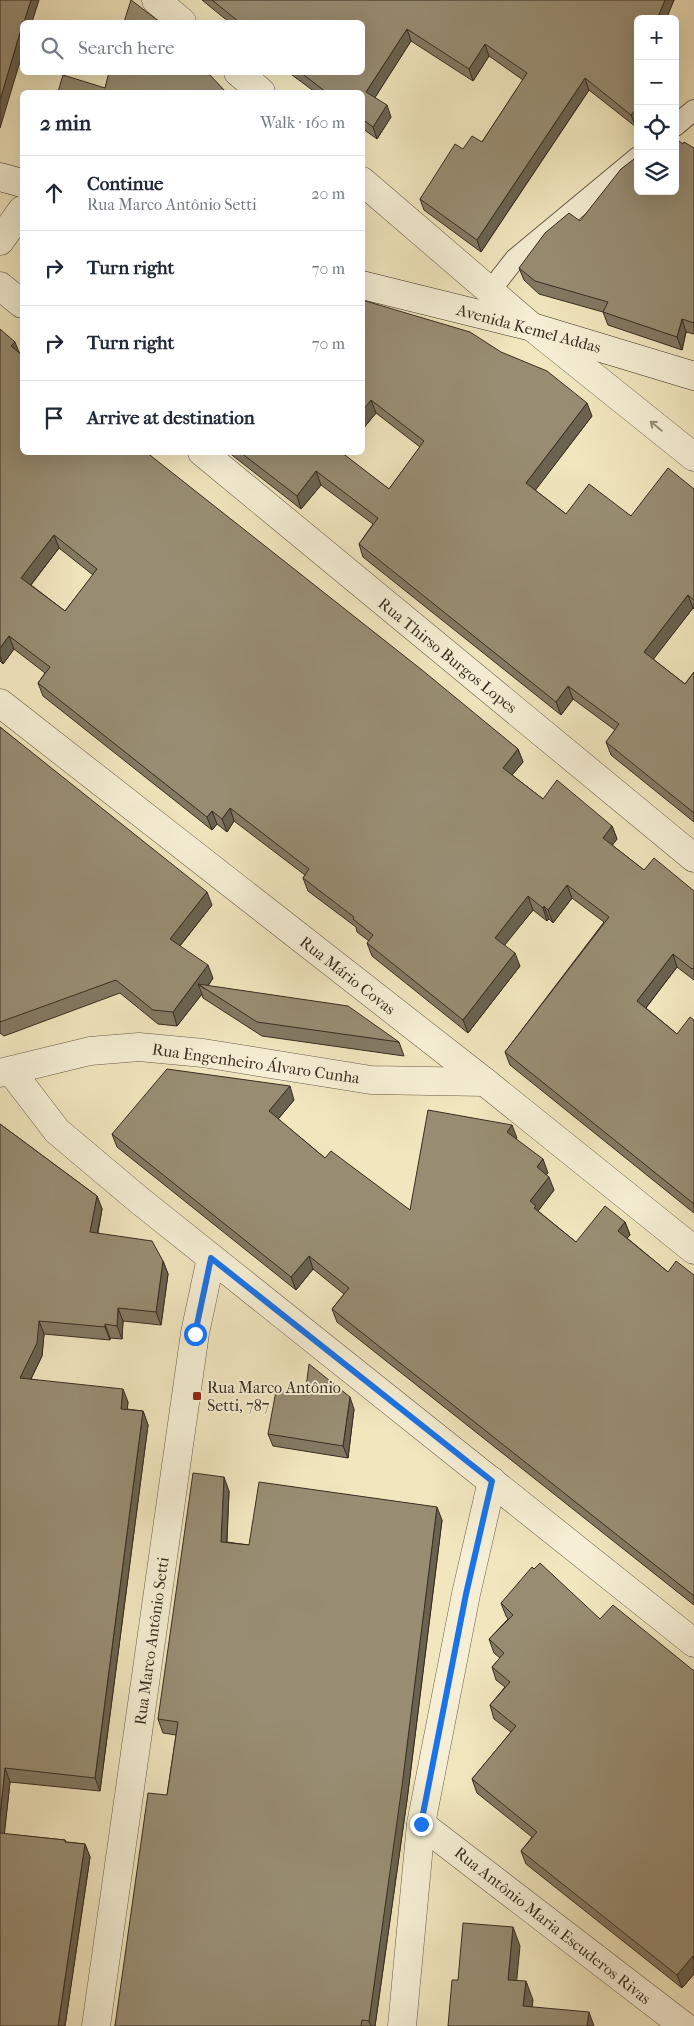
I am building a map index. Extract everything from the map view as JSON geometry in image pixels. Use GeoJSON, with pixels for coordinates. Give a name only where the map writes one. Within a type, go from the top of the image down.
{"type":"FeatureCollection","features":[{"type":"Feature","properties":{"kind":"street"},"geometry":{"type":"LineString","coordinates":[[156,0],[180,20]]}},
{"type":"Feature","properties":{"kind":"street"},"geometry":{"type":"LineString","coordinates":[[241,75],[259,90]]}},
{"type":"Feature","properties":{"kind":"street"},"geometry":{"type":"LineString","coordinates":[[0,177],[20,182]]}},
{"type":"Feature","properties":{"kind":"street"},"geometry":{"type":"LineString","coordinates":[[365,185],[532,327],[694,457]]}},
{"type":"Feature","properties":{"kind":"street"},"geometry":{"type":"LineString","coordinates":[[0,240],[20,213]]}},
{"type":"Feature","properties":{"kind":"street"},"geometry":{"type":"LineString","coordinates":[[0,286],[20,302]]}},
{"type":"Feature","properties":{"kind":"street","name":"Avenida Kemel Addas"},"geometry":{"type":"LineString","coordinates":[[365,286],[532,327],[694,376]]}},
{"type":"Feature","properties":{"kind":"street","name":"Rua Thirso Burgos Lopes"},"geometry":{"type":"LineString","coordinates":[[206,455],[694,858]]}},
{"type":"Feature","properties":{"kind":"street","name":"Rua Mário Covas"},"geometry":{"type":"LineString","coordinates":[[0,703],[484,1082],[694,1250]]}},
{"type":"Feature","properties":{"kind":"street","name":"Rua Engenheiro Álvaro Cunha"},"geometry":{"type":"LineString","coordinates":[[6,1072],[90,1052],[139,1047],[203,1054],[371,1080],[484,1082]]}},
{"type":"Feature","properties":{"kind":"street"},"geometry":{"type":"LineString","coordinates":[[6,1072],[57,1131],[211,1258],[694,1643]]}},
{"type":"Feature","properties":{"kind":"street","name":"Rua Marco Antônio Setti"},"geometry":{"type":"LineString","coordinates":[[96,2026],[195,1334],[211,1258]]}},
{"type":"Feature","properties":{"kind":"street"},"geometry":{"type":"LineString","coordinates":[[402,2026],[421,1824],[466,1594],[492,1481]]}},
{"type":"Feature","properties":{"kind":"street","name":"Rua Antônio Maria Escuderos Rivas"},"geometry":{"type":"LineString","coordinates":[[421,1824],[684,2026]]}},
{"type":"Feature","properties":{"kind":"lane"},"geometry":{"type":"LineString","coordinates":[[679,123],[694,110]]}},
{"type":"Feature","properties":{"kind":"lane"},"geometry":{"type":"LineString","coordinates":[[490,291],[515,259],[634,160]]}},
{"type":"Feature","properties":{"kind":"building"},"geometry":{"type":"Polygon","coordinates":[[[0,0],[31,0],[25,20],[20,20],[20,33],[0,100],[0,0]]]}},
{"type":"Feature","properties":{"kind":"building"},"geometry":{"type":"Polygon","coordinates":[[[131,0],[157,20],[125,20],[131,0]]]}},
{"type":"Feature","properties":{"kind":"building"},"geometry":{"type":"Polygon","coordinates":[[[212,0],[665,0],[659,15],[634,15],[634,112],[631,115],[585,78],[477,240],[420,199],[455,144],[463,149],[472,136],[482,142],[527,73],[485,44],[469,69],[407,29],[366,92],[387,105],[373,127],[365,121],[365,90],[323,90],[304,75],[365,75],[365,20],[237,20],[212,0]]]}},
{"type":"Feature","properties":{"kind":"building"},"geometry":{"type":"Polygon","coordinates":[[[63,75],[105,88],[108,75],[210,75],[224,90],[59,90],[63,75]]]}},
{"type":"Feature","properties":{"kind":"building"},"geometry":{"type":"Polygon","coordinates":[[[679,141],[694,148],[694,323],[682,319],[677,337],[603,312],[608,302],[535,281],[519,268],[545,233],[569,213],[580,221],[621,169],[634,159],[634,195],[679,195],[679,141]]]}},
{"type":"Feature","properties":{"kind":"building"},"geometry":{"type":"Polygon","coordinates":[[[365,301],[470,332],[501,352],[547,371],[587,403],[526,483],[566,514],[589,484],[631,516],[668,468],[694,489],[694,600],[688,595],[644,652],[685,684],[694,672],[694,813],[606,742],[619,724],[568,686],[556,702],[359,544],[378,518],[316,471],[297,496],[244,455],[345,455],[389,489],[424,441],[371,400],[365,407],[365,301]]]}},
{"type":"Feature","properties":{"kind":"building"},"geometry":{"type":"Polygon","coordinates":[[[0,329],[15,342],[11,346],[20,353],[20,455],[150,455],[422,670],[518,749],[503,768],[543,799],[557,780],[612,826],[603,838],[644,870],[654,858],[694,891],[694,967],[692,969],[673,954],[637,1001],[677,1034],[690,1017],[694,1020],[694,1204],[505,1052],[609,917],[567,885],[548,910],[528,896],[495,938],[515,953],[463,1020],[367,943],[373,935],[353,919],[354,917],[303,878],[309,869],[230,808],[222,819],[212,811],[207,817],[38,683],[50,667],[9,636],[0,648],[0,329]],[[54,535],[21,578],[65,611],[97,569],[54,535]]]}},
{"type":"Feature","properties":{"kind":"building"},"geometry":{"type":"Polygon","coordinates":[[[0,727],[207,892],[170,939],[208,965],[173,1012],[153,1010],[116,980],[0,1022],[0,727]]]}},
{"type":"Feature","properties":{"kind":"building"},"geometry":{"type":"Polygon","coordinates":[[[198,984],[348,1006],[399,1042],[257,1022],[198,984]]]}},
{"type":"Feature","properties":{"kind":"building"},"geometry":{"type":"Polygon","coordinates":[[[167,1069],[290,1086],[269,1111],[325,1158],[331,1151],[410,1210],[428,1110],[512,1125],[507,1132],[543,1159],[537,1167],[549,1177],[530,1201],[536,1206],[534,1208],[576,1242],[605,1206],[625,1222],[618,1231],[668,1272],[676,1261],[694,1275],[694,1596],[332,1309],[349,1288],[309,1256],[291,1277],[112,1134],[167,1069]]]}},
{"type":"Feature","properties":{"kind":"building"},"geometry":{"type":"Polygon","coordinates":[[[0,1124],[97,1196],[90,1232],[152,1241],[163,1261],[156,1312],[118,1308],[117,1326],[105,1324],[105,1327],[39,1321],[37,1343],[20,1378],[123,1389],[121,1409],[143,1411],[95,1778],[5,1768],[0,1816],[0,1124]]]}},
{"type":"Feature","properties":{"kind":"building"},"geometry":{"type":"Polygon","coordinates":[[[309,1364],[350,1397],[343,1446],[268,1434],[276,1391],[305,1395],[309,1364]]]}},
{"type":"Feature","properties":{"kind":"building"},"geometry":{"type":"Polygon","coordinates":[[[193,1473],[224,1477],[221,1542],[249,1545],[259,1482],[437,1507],[402,1786],[369,2021],[362,2020],[361,2026],[115,2026],[148,1793],[167,1795],[178,1722],[158,1719],[193,1473]]]}},
{"type":"Feature","properties":{"kind":"building"},"geometry":{"type":"Polygon","coordinates":[[[540,1563],[600,1619],[613,1605],[694,1671],[694,1957],[677,1975],[521,1851],[537,1832],[472,1779],[516,1726],[490,1705],[510,1682],[492,1667],[504,1653],[489,1639],[513,1615],[501,1603],[532,1567],[534,1569],[540,1563]]]}},
{"type":"Feature","properties":{"kind":"building"},"geometry":{"type":"Polygon","coordinates":[[[0,1833],[85,1844],[58,2026],[0,2026],[0,1833]]]}},
{"type":"Feature","properties":{"kind":"building"},"geometry":{"type":"Polygon","coordinates":[[[463,1923],[513,1927],[508,1980],[526,1981],[523,2006],[589,2012],[587,2026],[448,2026],[452,1980],[458,1980],[463,1923]]]}},
{"type":"Feature","properties":{"kind":"place","name":"Rua Marco Antônio Setti, 787"},"geometry":{"type":"Point","coordinates":[197,1396]}},
{"type":"Feature","properties":{"kind":"route"},"geometry":{"type":"LineString","coordinates":[[195,1334],[211,1258],[492,1481],[466,1594],[421,1824]]}}]}
